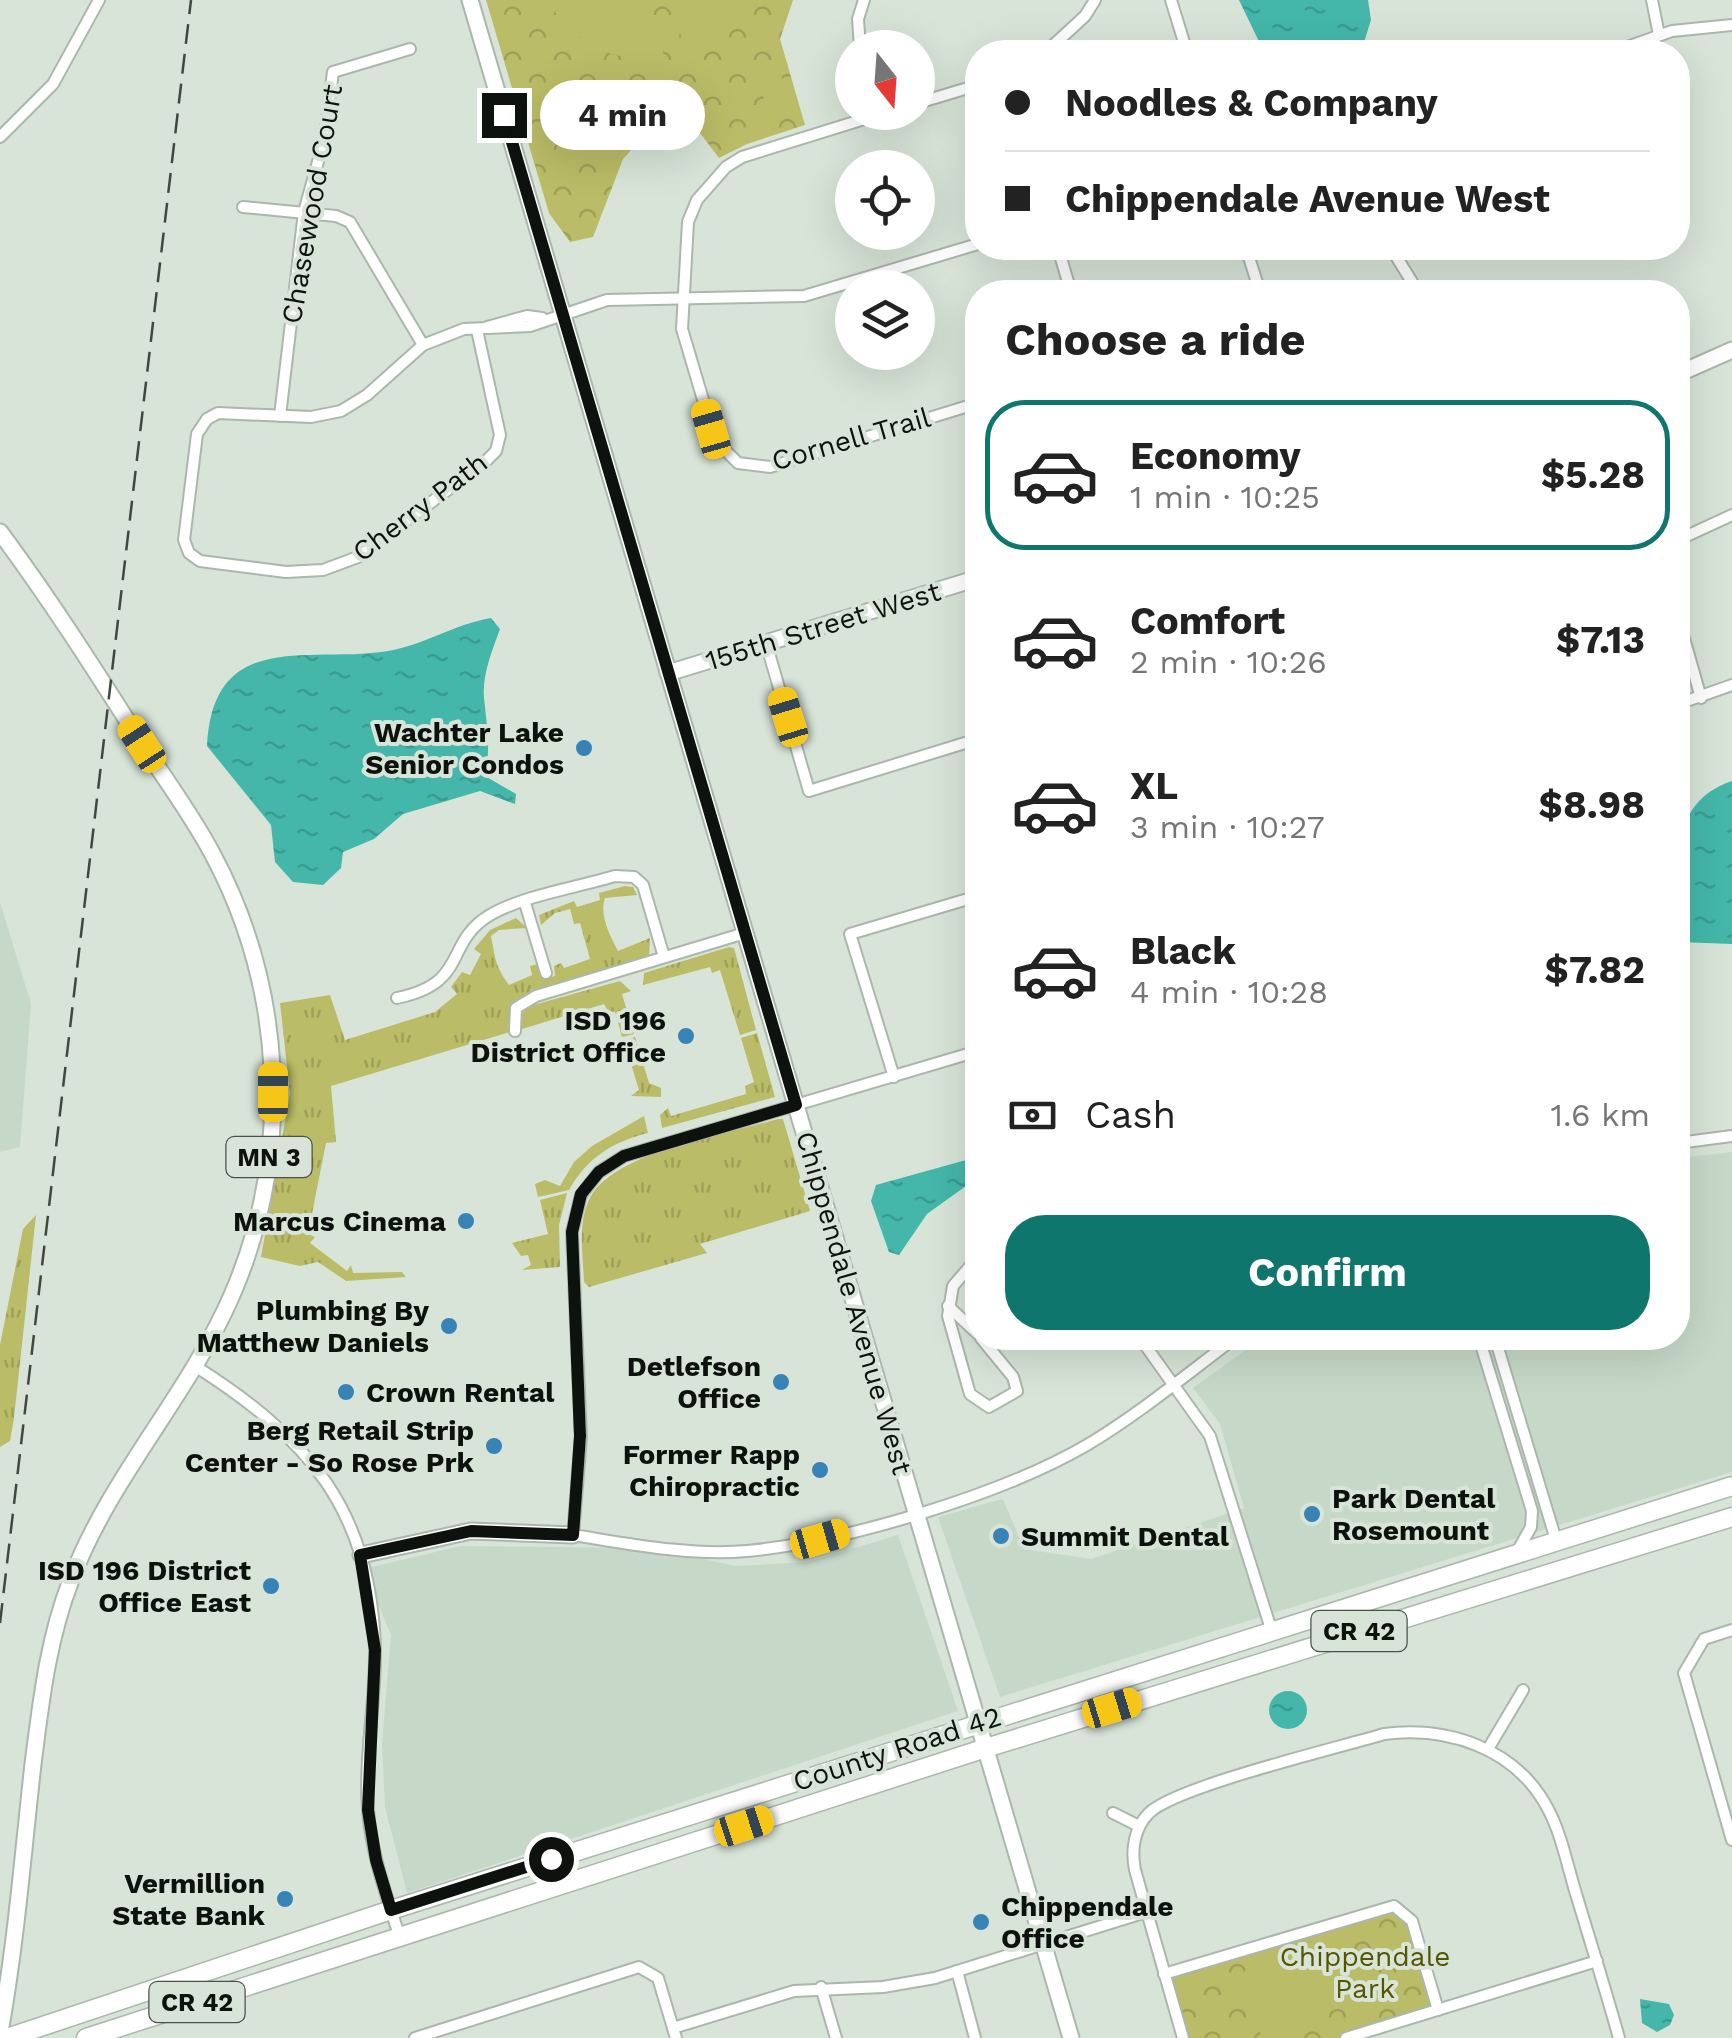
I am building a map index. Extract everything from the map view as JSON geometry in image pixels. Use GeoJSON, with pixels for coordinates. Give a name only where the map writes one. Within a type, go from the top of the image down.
{"type":"FeatureCollection","features":[{"type":"Feature","properties":{"kind":"highway","name":"County Road 42"},"geometry":{"type":"LineString","coordinates":[[7,2038],[978,1722],[1732,1486]]}},
{"type":"Feature","properties":{"kind":"highway","name":"County Road 42"},"geometry":{"type":"LineString","coordinates":[[86,2038],[986,1748],[1732,1517]]}},
{"type":"Feature","properties":{"kind":"highway"},"geometry":{"type":"LineString","coordinates":[[1389,1622],[1404,1606],[1547,1562],[1556,1540]]}},
{"type":"Feature","properties":{"kind":"highway"},"geometry":{"type":"LineString","coordinates":[[490,1906],[668,1844],[692,1814]]}},
{"type":"Feature","properties":{"kind":"street"},"geometry":{"type":"LineString","coordinates":[[0,137],[53,84],[100,0]]}},
{"type":"Feature","properties":{"kind":"street","name":"Chippendale Avenue West"},"geometry":{"type":"LineString","coordinates":[[470,0],[1071,2038]]}},
{"type":"Feature","properties":{"kind":"street"},"geometry":{"type":"LineString","coordinates":[[859,30],[864,0]]}},
{"type":"Feature","properties":{"kind":"street"},"geometry":{"type":"LineString","coordinates":[[1059,40],[1085,16],[1095,0]]}},
{"type":"Feature","properties":{"kind":"street"},"geometry":{"type":"LineString","coordinates":[[1171,0],[1183,40]]}},
{"type":"Feature","properties":{"kind":"street"},"geometry":{"type":"LineString","coordinates":[[1652,0],[1660,35]]}},
{"type":"Feature","properties":{"kind":"street"},"geometry":{"type":"LineString","coordinates":[[1646,40],[1697,26],[1732,25]]}},
{"type":"Feature","properties":{"kind":"street","name":"Chasewood Court"},"geometry":{"type":"LineString","coordinates":[[280,416],[304,212],[324,140],[333,72],[410,49]]}},
{"type":"Feature","properties":{"kind":"street"},"geometry":{"type":"LineString","coordinates":[[935,98],[965,89]]}},
{"type":"Feature","properties":{"kind":"street","name":"Cornell Trail"},"geometry":{"type":"LineString","coordinates":[[835,128],[742,157],[726,166],[697,200],[688,222],[683,338],[715,440],[738,463],[770,467],[965,408]]}},
{"type":"Feature","properties":{"kind":"street"},"geometry":{"type":"LineString","coordinates":[[243,206],[336,216],[356,227],[422,345]]}},
{"type":"Feature","properties":{"kind":"street"},"geometry":{"type":"LineString","coordinates":[[280,416],[321,417],[350,407],[422,345],[453,332],[508,330],[608,300],[804,296],[965,248]]}},
{"type":"Feature","properties":{"kind":"street","name":"Cherry Path"},"geometry":{"type":"LineString","coordinates":[[280,416],[230,412],[212,416],[196,440],[184,540],[189,553],[205,562],[286,572],[335,567],[368,550],[496,451],[499,430],[476,330]]}},
{"type":"Feature","properties":{"kind":"street"},"geometry":{"type":"LineString","coordinates":[[1690,369],[1732,350]]}},
{"type":"Feature","properties":{"kind":"street"},"geometry":{"type":"LineString","coordinates":[[1690,534],[1732,514]]}},
{"type":"Feature","properties":{"kind":"street","name":"MN 3"},"geometry":{"type":"LineString","coordinates":[[0,532],[195,824],[226,883],[257,964],[273,1060],[272,1137],[262,1205],[236,1286],[195,1366],[92,1531],[61,1607],[45,1671],[0,2032]]}},
{"type":"Feature","properties":{"kind":"street","name":"155th Street West"},"geometry":{"type":"LineString","coordinates":[[668,673],[965,582]]}},
{"type":"Feature","properties":{"kind":"street"},"geometry":{"type":"LineString","coordinates":[[766,643],[809,791],[965,742]]}},
{"type":"Feature","properties":{"kind":"street"},"geometry":{"type":"LineString","coordinates":[[1690,658],[1702,698]]}},
{"type":"Feature","properties":{"kind":"street"},"geometry":{"type":"LineString","coordinates":[[1690,701],[1732,685]]}},
{"type":"Feature","properties":{"kind":"street"},"geometry":{"type":"LineString","coordinates":[[397,998],[444,980],[472,931],[485,918],[615,876],[634,877],[646,892],[664,957]]}},
{"type":"Feature","properties":{"kind":"street"},"geometry":{"type":"LineString","coordinates":[[894,1077],[850,934],[965,900]]}},
{"type":"Feature","properties":{"kind":"street"},"geometry":{"type":"LineString","coordinates":[[526,903],[546,973]]}},
{"type":"Feature","properties":{"kind":"street"},"geometry":{"type":"LineString","coordinates":[[516,1031],[516,1008],[536,996],[745,933]]}},
{"type":"Feature","properties":{"kind":"street"},"geometry":{"type":"LineString","coordinates":[[573,1535],[580,1436],[572,1232],[581,1194],[599,1172],[624,1156],[965,1056]]}},
{"type":"Feature","properties":{"kind":"street"},"geometry":{"type":"LineString","coordinates":[[1690,1141],[1732,1136]]}},
{"type":"Feature","properties":{"kind":"street"},"geometry":{"type":"LineString","coordinates":[[965,1269],[958,1276],[948,1306],[970,1394],[988,1407],[1017,1391],[1013,1377],[991,1350]]}},
{"type":"Feature","properties":{"kind":"street"},"geometry":{"type":"LineString","coordinates":[[948,1306],[965,1322]]}},
{"type":"Feature","properties":{"kind":"street"},"geometry":{"type":"LineString","coordinates":[[1149,1350],[1210,1436],[1271,1629]]}},
{"type":"Feature","properties":{"kind":"street"},"geometry":{"type":"LineString","coordinates":[[360,1555],[471,1531],[573,1535],[660,1549],[745,1551],[820,1539],[916,1512],[1043,1468],[1100,1437],[1219,1350]]}},
{"type":"Feature","properties":{"kind":"street"},"geometry":{"type":"LineString","coordinates":[[1483,1350],[1532,1510],[1530,1527],[1517,1552]]}},
{"type":"Feature","properties":{"kind":"street"},"geometry":{"type":"LineString","coordinates":[[1499,1350],[1556,1540]]}},
{"type":"Feature","properties":{"kind":"street"},"geometry":{"type":"LineString","coordinates":[[195,1366],[255,1404],[296,1440],[336,1496],[360,1555],[375,1650],[368,1810],[376,1860],[399,1936]]}},
{"type":"Feature","properties":{"kind":"street"},"geometry":{"type":"LineString","coordinates":[[1732,1630],[1704,1639],[1684,1673],[1732,1840]]}},
{"type":"Feature","properties":{"kind":"street"},"geometry":{"type":"LineString","coordinates":[[1488,1749],[1523,1690]]}},
{"type":"Feature","properties":{"kind":"street"},"geometry":{"type":"LineString","coordinates":[[1183,2038],[1132,1857],[1139,1826],[1152,1810],[1179,1796],[1384,1734],[1447,1734],[1488,1749],[1525,1777],[1548,1810],[1619,2038]]}},
{"type":"Feature","properties":{"kind":"street"},"geometry":{"type":"LineString","coordinates":[[1113,1813],[1139,1826]]}},
{"type":"Feature","properties":{"kind":"street"},"geometry":{"type":"LineString","coordinates":[[1164,1974],[1394,1906],[1405,1911],[1412,1921],[1438,2010]]}},
{"type":"Feature","properties":{"kind":"street"},"geometry":{"type":"LineString","coordinates":[[415,2038],[644,1968],[658,1978],[675,2033],[772,1996],[822,1988],[902,1986],[1146,1912]]}},
{"type":"Feature","properties":{"kind":"street"},"geometry":{"type":"LineString","coordinates":[[1346,2038],[1597,1962]]}},
{"type":"Feature","properties":{"kind":"street"},"geometry":{"type":"LineString","coordinates":[[957,1971],[975,2038]]}},
{"type":"Feature","properties":{"kind":"street"},"geometry":{"type":"LineString","coordinates":[[822,1988],[836,2038]]}},
{"type":"Feature","properties":{"kind":"shaded area"},"geometry":{"type":"Polygon","coordinates":[[[0,902],[31,1004],[20,1147],[0,1152],[0,902]]]}},
{"type":"Feature","properties":{"kind":"shaded area"},"geometry":{"type":"Polygon","coordinates":[[[1732,1152],[1732,1472],[1000,1697],[938,1517],[1003,1499],[1024,1549],[1091,1559],[1244,1508],[1220,1424],[1193,1388],[1245,1350],[1690,1350],[1690,1157],[1732,1152]]]}},
{"type":"Feature","properties":{"kind":"shaded area"},"geometry":{"type":"Polygon","coordinates":[[[898,1535],[958,1711],[407,1893],[385,1807],[382,1743],[391,1635],[364,1569],[460,1546],[651,1548],[736,1566],[808,1562],[898,1535]]]}},
{"type":"Feature","properties":{"kind":"green space"},"geometry":{"type":"Polygon","coordinates":[[[486,0],[793,0],[780,39],[805,125],[747,144],[719,158],[681,108],[647,133],[623,159],[593,237],[570,242],[549,213],[486,0]]]}},
{"type":"Feature","properties":{"kind":"green space"},"geometry":{"type":"Polygon","coordinates":[[[571,0],[645,0],[666,61],[615,55],[588,43],[551,7],[571,0]]]}},
{"type":"Feature","properties":{"kind":"green space"},"geometry":{"type":"Polygon","coordinates":[[[669,0],[744,0],[729,24],[686,51],[669,0]]]}},
{"type":"Feature","properties":{"kind":"green space"},"geometry":{"type":"Polygon","coordinates":[[[780,71],[792,115],[769,120],[758,76],[780,71]]]}},
{"type":"Feature","properties":{"kind":"green space"},"geometry":{"type":"Polygon","coordinates":[[[633,887],[637,895],[605,898],[606,925],[618,951],[650,938],[649,957],[532,990],[509,1009],[510,1032],[331,1086],[336,1142],[326,1143],[308,1234],[315,1237],[310,1243],[347,1271],[351,1265],[353,1273],[402,1272],[406,1277],[346,1281],[318,1262],[300,1266],[261,1257],[290,1093],[280,1003],[330,995],[345,1040],[435,1012],[457,994],[451,987],[462,972],[470,975],[481,954],[474,949],[490,930],[516,918],[527,928],[499,930],[491,936],[504,978],[509,985],[532,975],[530,966],[538,964],[543,979],[555,976],[554,966],[561,963],[564,968],[590,959],[580,923],[574,924],[570,909],[555,913],[541,925],[539,915],[574,901],[577,907],[600,900],[599,893],[633,887]]]}},
{"type":"Feature","properties":{"kind":"green space"},"geometry":{"type":"Polygon","coordinates":[[[734,948],[756,1030],[740,1035],[720,970],[712,973],[710,967],[643,985],[644,973],[734,948]]]}},
{"type":"Feature","properties":{"kind":"green space"},"geometry":{"type":"Polygon","coordinates":[[[620,981],[631,991],[622,994],[634,1034],[622,1037],[615,1012],[608,1011],[604,1004],[522,1029],[520,1016],[526,1007],[620,981]]]}},
{"type":"Feature","properties":{"kind":"green space"},"geometry":{"type":"Polygon","coordinates":[[[757,1033],[775,1097],[662,1128],[660,1115],[668,1108],[671,1116],[746,1094],[745,1086],[754,1082],[741,1038],[757,1033]]]}},
{"type":"Feature","properties":{"kind":"green space"},"geometry":{"type":"Polygon","coordinates":[[[635,1037],[649,1083],[661,1088],[661,1097],[631,1096],[639,1090],[624,1041],[635,1037]]]}},
{"type":"Feature","properties":{"kind":"green space"},"geometry":{"type":"Polygon","coordinates":[[[644,1116],[648,1133],[602,1153],[569,1190],[538,1197],[535,1184],[545,1180],[560,1186],[574,1162],[592,1146],[644,1116]]]}},
{"type":"Feature","properties":{"kind":"green space"},"geometry":{"type":"Polygon","coordinates":[[[783,1119],[810,1211],[700,1244],[707,1253],[589,1287],[584,1282],[583,1218],[590,1198],[603,1182],[622,1168],[674,1146],[783,1119]]]}},
{"type":"Feature","properties":{"kind":"green space"},"geometry":{"type":"Polygon","coordinates":[[[567,1193],[559,1225],[560,1267],[522,1270],[531,1265],[528,1255],[521,1256],[512,1243],[548,1234],[540,1200],[567,1193]]]}},
{"type":"Feature","properties":{"kind":"green space"},"geometry":{"type":"Polygon","coordinates":[[[36,1215],[14,1418],[10,1441],[0,1447],[0,1345],[23,1229],[36,1215]]]}},
{"type":"Feature","properties":{"kind":"green space","name":"Chippendale Park"},"geometry":{"type":"Polygon","coordinates":[[[1394,1904],[1405,1909],[1440,2009],[1344,2038],[1183,2038],[1164,1974],[1394,1904]]]}},
{"type":"Feature","properties":{"kind":"green space"},"geometry":{"type":"Polygon","coordinates":[[[1320,1939],[1323,1982],[1317,2007],[1300,2029],[1287,2038],[1262,2038],[1243,1975],[1251,1959],[1320,1939]]]}},
{"type":"Feature","properties":{"kind":"water"},"geometry":{"type":"Polygon","coordinates":[[[1239,0],[1368,0],[1371,20],[1365,40],[1258,40],[1239,0]]]}},
{"type":"Feature","properties":{"kind":"water"},"geometry":{"type":"Polygon","coordinates":[[[491,618],[500,629],[485,681],[485,776],[516,794],[515,804],[480,791],[403,814],[374,839],[343,852],[341,868],[323,885],[293,882],[275,862],[271,825],[207,746],[213,708],[227,683],[246,667],[271,659],[388,651],[491,618]]]}},
{"type":"Feature","properties":{"kind":"water"},"geometry":{"type":"Polygon","coordinates":[[[1732,781],[1732,944],[1690,942],[1690,815],[1710,792],[1732,781]]]}},
{"type":"Feature","properties":{"kind":"water"},"geometry":{"type":"Polygon","coordinates":[[[965,1160],[965,1187],[927,1214],[899,1255],[889,1252],[871,1201],[876,1185],[965,1160]]]}},
{"type":"Feature","properties":{"kind":"water"},"geometry":{"type":"Polygon","coordinates":[[[1288,1691],[1301,1697],[1307,1710],[1301,1723],[1288,1729],[1275,1723],[1269,1710],[1275,1697],[1288,1691]]]}},
{"type":"Feature","properties":{"kind":"water"},"geometry":{"type":"Polygon","coordinates":[[[1640,1999],[1669,2004],[1674,2015],[1670,2025],[1657,2032],[1642,2023],[1640,1999]]]}},
{"type":"Feature","properties":{"kind":"railway"},"geometry":{"type":"LineString","coordinates":[[0,1623],[191,0]]}},
{"type":"Feature","properties":{"kind":"place","name":"Wachter Lake Senior Condos"},"geometry":{"type":"Point","coordinates":[584,748]}},
{"type":"Feature","properties":{"kind":"place","name":"ISD 196 District Office"},"geometry":{"type":"Point","coordinates":[686,1036]}},
{"type":"Feature","properties":{"kind":"place","name":"Marcus Cinema"},"geometry":{"type":"Point","coordinates":[466,1221]}},
{"type":"Feature","properties":{"kind":"place","name":"Plumbing By Matthew Daniels"},"geometry":{"type":"Point","coordinates":[449,1326]}},
{"type":"Feature","properties":{"kind":"place","name":"Detlefson Office"},"geometry":{"type":"Point","coordinates":[781,1382]}},
{"type":"Feature","properties":{"kind":"place","name":"Crown Rental"},"geometry":{"type":"Point","coordinates":[346,1392]}},
{"type":"Feature","properties":{"kind":"place","name":"Berg Retail Strip Center - So Rose Prk"},"geometry":{"type":"Point","coordinates":[494,1446]}},
{"type":"Feature","properties":{"kind":"place","name":"Former Rapp Chiropractic"},"geometry":{"type":"Point","coordinates":[820,1470]}},
{"type":"Feature","properties":{"kind":"place","name":"Park Dental Rosemount"},"geometry":{"type":"Point","coordinates":[1312,1514]}},
{"type":"Feature","properties":{"kind":"place","name":"Summit Dental"},"geometry":{"type":"Point","coordinates":[1001,1536]}},
{"type":"Feature","properties":{"kind":"place","name":"ISD 196 District Office East"},"geometry":{"type":"Point","coordinates":[271,1586]}},
{"type":"Feature","properties":{"kind":"place","name":"Vermillion State Bank"},"geometry":{"type":"Point","coordinates":[285,1899]}},
{"type":"Feature","properties":{"kind":"place","name":"Chippendale Office"},"geometry":{"type":"Point","coordinates":[981,1922]}},
{"type":"Feature","properties":{"kind":"route"},"geometry":{"type":"LineString","coordinates":[[504,115],[796,1105],[624,1156],[599,1172],[581,1194],[572,1232],[580,1436],[573,1535],[471,1531],[360,1555],[375,1650],[367,1761],[368,1810],[376,1860],[391,1910],[551,1859]]}}]}
